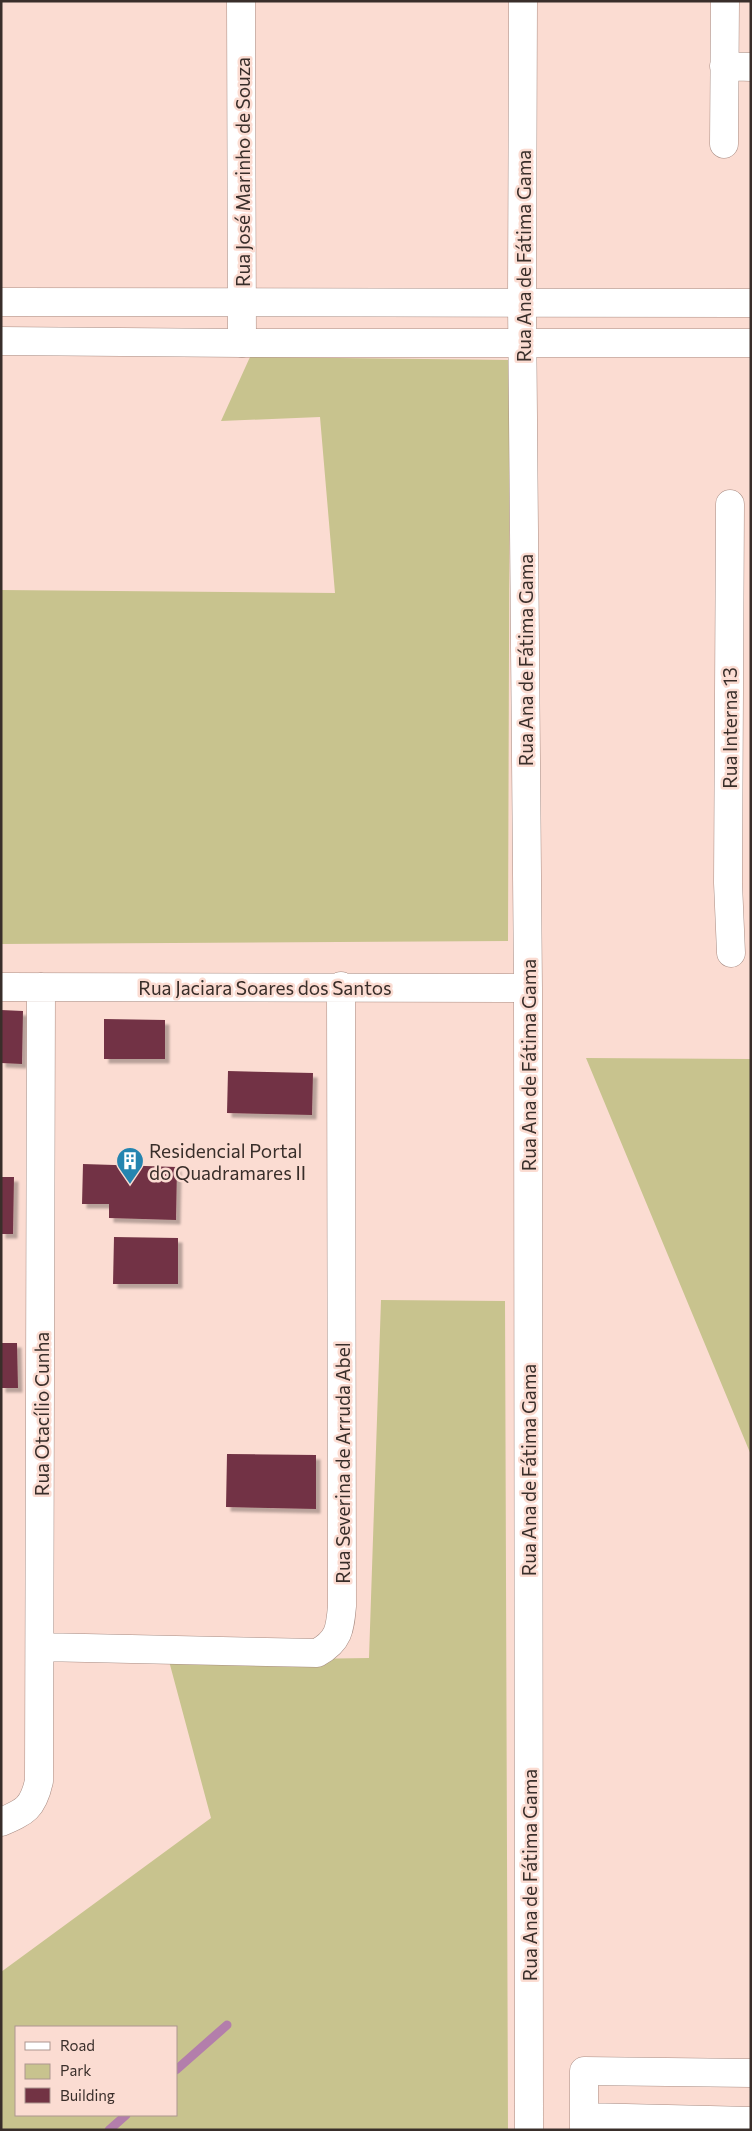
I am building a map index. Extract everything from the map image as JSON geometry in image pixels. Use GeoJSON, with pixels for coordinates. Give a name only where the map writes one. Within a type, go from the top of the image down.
{"type":"FeatureCollection","features":[{"type":"Feature","properties":{"kind":"street","name":"Rua José Marinho de Souza"},"geometry":{"type":"LineString","coordinates":[[242,1],[242,343]]}},
{"type":"Feature","properties":{"kind":"street","name":"Rua Ana de Fátima Gama"},"geometry":{"type":"LineString","coordinates":[[523,1],[522,303],[528,988],[529,2130]]}},
{"type":"Feature","properties":{"kind":"street"},"geometry":{"type":"LineString","coordinates":[[724,144],[738,66],[725,1]]}},
{"type":"Feature","properties":{"kind":"street"},"geometry":{"type":"LineString","coordinates":[[1,302],[751,303]]}},
{"type":"Feature","properties":{"kind":"street"},"geometry":{"type":"LineString","coordinates":[[1,341],[751,343]]}},
{"type":"Feature","properties":{"kind":"street","name":"Rua Interna 13"},"geometry":{"type":"LineString","coordinates":[[730,504],[740,559],[739,883],[731,953]]}},
{"type":"Feature","properties":{"kind":"street","name":"Rua Jaciara Soares dos Santos"},"geometry":{"type":"LineString","coordinates":[[1,988],[341,986],[528,988]]}},
{"type":"Feature","properties":{"kind":"street","name":"Rua Severina de Arruda Abel"},"geometry":{"type":"LineString","coordinates":[[40,1647],[317,1653],[329,1646],[337,1636],[342,1606],[341,986]]}},
{"type":"Feature","properties":{"kind":"street","name":"Rua Otacílio Cunha"},"geometry":{"type":"LineString","coordinates":[[1,1822],[21,1813],[29,1807],[35,1797],[39,1781],[41,987]]}},
{"type":"Feature","properties":{"kind":"street"},"geometry":{"type":"LineString","coordinates":[[751,2073],[584,2071],[584,2124],[751,2121]]}},
{"type":"Feature","properties":{"kind":"green space"},"geometry":{"type":"Polygon","coordinates":[[[250,357],[510,360],[508,941],[1,944],[1,590],[335,593],[320,417],[221,421],[250,357]]]}},
{"type":"Feature","properties":{"kind":"green space"},"geometry":{"type":"Polygon","coordinates":[[[586,1058],[751,1059],[751,1455],[586,1058]]]}},
{"type":"Feature","properties":{"kind":"green space"},"geometry":{"type":"Polygon","coordinates":[[[381,1300],[505,1301],[508,2130],[1,2130],[1,1972],[211,1818],[169,1661],[369,1658],[381,1300]]]}},
{"type":"Feature","properties":{"kind":"building"},"geometry":{"type":"Polygon","coordinates":[[[1,1010],[23,1011],[22,1064],[1,1063],[1,1010]]]}},
{"type":"Feature","properties":{"kind":"building"},"geometry":{"type":"Polygon","coordinates":[[[104,1019],[165,1020],[165,1059],[104,1059],[104,1019]]]}},
{"type":"Feature","properties":{"kind":"building"},"geometry":{"type":"Polygon","coordinates":[[[228,1071],[313,1073],[312,1115],[227,1113],[228,1071]]]}},
{"type":"Feature","properties":{"kind":"building","name":"Residencial Portal do Quadramares II"},"geometry":{"type":"Polygon","coordinates":[[[83,1164],[177,1167],[176,1220],[109,1218],[109,1204],[82,1204],[83,1164]]]}},
{"type":"Feature","properties":{"kind":"building"},"geometry":{"type":"Polygon","coordinates":[[[1,1177],[14,1177],[13,1234],[1,1234],[1,1177]]]}},
{"type":"Feature","properties":{"kind":"building"},"geometry":{"type":"Polygon","coordinates":[[[114,1237],[178,1238],[178,1284],[113,1284],[114,1237]]]}},
{"type":"Feature","properties":{"kind":"building"},"geometry":{"type":"Polygon","coordinates":[[[1,1343],[17,1343],[18,1388],[1,1388],[1,1343]]]}},
{"type":"Feature","properties":{"kind":"building"},"geometry":{"type":"Polygon","coordinates":[[[227,1454],[316,1455],[316,1509],[226,1507],[227,1454]]]}},
{"type":"Feature","properties":{"kind":"waterway"},"geometry":{"type":"LineString","coordinates":[[178,2068],[227,2025]]}},
{"type":"Feature","properties":{"kind":"waterway"},"geometry":{"type":"LineString","coordinates":[[109,2130],[125,2116]]}},
{"type":"Feature","properties":{"kind":"place","name":"Residencial Portal do Quadramares II"},"geometry":{"type":"Point","coordinates":[130,1185]}}]}
